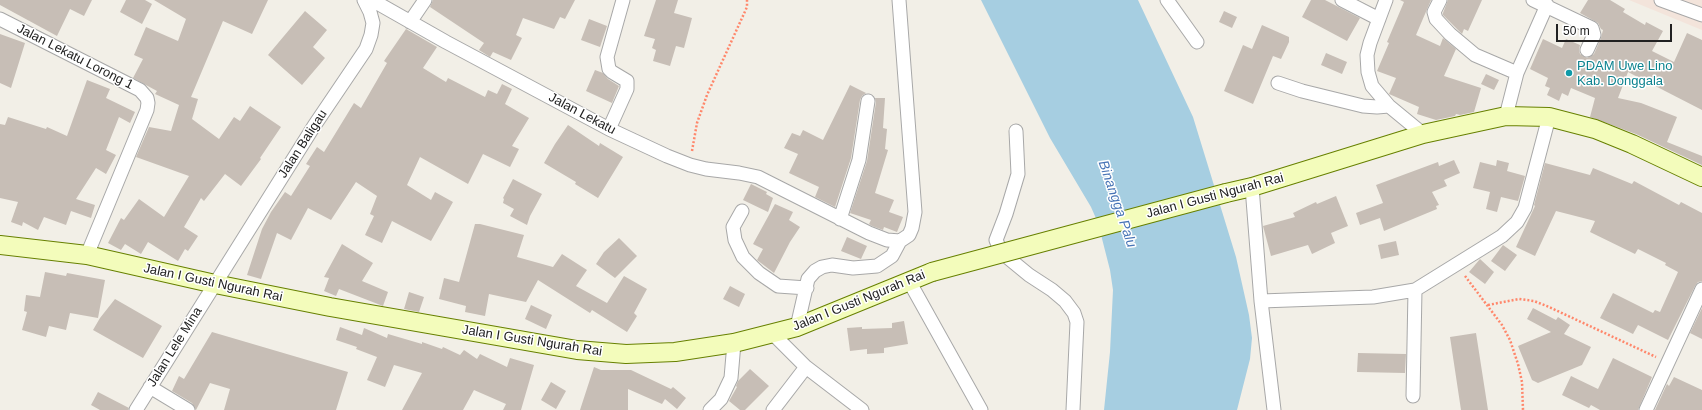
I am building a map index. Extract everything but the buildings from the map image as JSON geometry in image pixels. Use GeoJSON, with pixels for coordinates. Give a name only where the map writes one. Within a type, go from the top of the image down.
{"type":"FeatureCollection","features":[{"type":"Feature","properties":{"kind":"main road","name":"Jalan I Gusti Ngurah Rai"},"geometry":{"type":"LineString","coordinates":[[0,245],[88,255],[215,284],[330,307],[577,350],[626,354],[675,352],[734,343],[771,332],[797,327],[932,272],[1252,187],[1423,134],[1506,116],[1549,117],[1595,130],[1632,144],[1702,177]]}},
{"type":"Feature","properties":{"kind":"street","name":"Jalan Baligau"},"geometry":{"type":"LineString","coordinates":[[215,284],[314,126],[366,49],[371,36],[373,23],[370,12],[364,0]]}},
{"type":"Feature","properties":{"kind":"street","name":"Jalan Lekatu"},"geometry":{"type":"LineString","coordinates":[[372,0],[608,129],[690,165],[758,177],[882,239],[900,242]]}},
{"type":"Feature","properties":{"kind":"street"},"geometry":{"type":"LineString","coordinates":[[410,22],[425,0]]}},
{"type":"Feature","properties":{"kind":"street"},"geometry":{"type":"LineString","coordinates":[[608,129],[627,89],[627,81],[609,69],[607,57],[623,0]]}},
{"type":"Feature","properties":{"kind":"street"},"geometry":{"type":"LineString","coordinates":[[797,327],[808,279],[816,271],[822,267],[832,265],[853,268],[877,266],[892,256],[900,242],[909,235],[915,212],[899,0]]}},
{"type":"Feature","properties":{"kind":"street"},"geometry":{"type":"LineString","coordinates":[[1167,0],[1197,42]]}},
{"type":"Feature","properties":{"kind":"street"},"geometry":{"type":"LineString","coordinates":[[1342,0],[1378,19]]}},
{"type":"Feature","properties":{"kind":"street"},"geometry":{"type":"LineString","coordinates":[[1386,0],[1370,43],[1367,56],[1368,72],[1372,86],[1389,106],[1423,134]]}},
{"type":"Feature","properties":{"kind":"street"},"geometry":{"type":"LineString","coordinates":[[1440,0],[1434,12],[1436,19],[1450,34],[1475,55],[1517,73]]}},
{"type":"Feature","properties":{"kind":"street"},"geometry":{"type":"LineString","coordinates":[[1534,0],[1592,28],[1594,35],[1587,50]]}},
{"type":"Feature","properties":{"kind":"street"},"geometry":{"type":"LineString","coordinates":[[1661,0],[1702,15]]}},
{"type":"Feature","properties":{"kind":"street"},"geometry":{"type":"LineString","coordinates":[[1506,116],[1517,73],[1546,5]]}},
{"type":"Feature","properties":{"kind":"street","name":"Jalan Lekatu Lorong 1"},"geometry":{"type":"LineString","coordinates":[[0,19],[140,90],[147,98],[147,110],[88,255]]}},
{"type":"Feature","properties":{"kind":"street"},"geometry":{"type":"LineString","coordinates":[[1278,83],[1302,91],[1363,106],[1389,106]]}},
{"type":"Feature","properties":{"kind":"street"},"geometry":{"type":"LineString","coordinates":[[840,219],[859,160],[868,101]]}},
{"type":"Feature","properties":{"kind":"street"},"geometry":{"type":"LineString","coordinates":[[1261,301],[1373,297],[1415,290],[1502,236],[1517,222],[1525,208],[1549,117]]}},
{"type":"Feature","properties":{"kind":"street"},"geometry":{"type":"LineString","coordinates":[[1016,131],[1018,174],[1006,214],[996,240],[1001,252],[1029,275],[1052,290],[1065,301],[1074,313],[1077,322],[1073,410]]}},
{"type":"Feature","properties":{"kind":"street"},"geometry":{"type":"LineString","coordinates":[[1252,187],[1261,301],[1274,410]]}},
{"type":"Feature","properties":{"kind":"street"},"geometry":{"type":"LineString","coordinates":[[742,211],[733,227],[735,240],[743,257],[759,273],[778,286],[806,288]]}},
{"type":"Feature","properties":{"kind":"street"},"geometry":{"type":"LineString","coordinates":[[909,281],[981,410]]}},
{"type":"Feature","properties":{"kind":"street","name":"Jalan Lele Mina"},"geometry":{"type":"LineString","coordinates":[[136,410],[215,284]]}},
{"type":"Feature","properties":{"kind":"street"},"geometry":{"type":"LineString","coordinates":[[1646,410],[1702,289]]}},
{"type":"Feature","properties":{"kind":"street"},"geometry":{"type":"LineString","coordinates":[[1413,396],[1415,290]]}},
{"type":"Feature","properties":{"kind":"street"},"geometry":{"type":"LineString","coordinates":[[771,332],[806,367],[862,410]]}},
{"type":"Feature","properties":{"kind":"street"},"geometry":{"type":"LineString","coordinates":[[710,410],[721,399],[731,378],[734,343]]}},
{"type":"Feature","properties":{"kind":"street"},"geometry":{"type":"LineString","coordinates":[[773,410],[806,367]]}},
{"type":"Feature","properties":{"kind":"street"},"geometry":{"type":"LineString","coordinates":[[150,387],[188,410]]}},
{"type":"Feature","properties":{"kind":"path"},"geometry":{"type":"LineString","coordinates":[[690,165],[697,123],[707,95],[747,7],[747,0]]}},
{"type":"Feature","properties":{"kind":"path"},"geometry":{"type":"LineString","coordinates":[[1456,264],[1488,305],[1502,325],[1510,340],[1522,382],[1522,410]]}},
{"type":"Feature","properties":{"kind":"path"},"geometry":{"type":"LineString","coordinates":[[1488,305],[1519,299],[1534,301],[1668,363]]}},
{"type":"Feature","properties":{"kind":"shaded area"},"geometry":{"type":"Polygon","coordinates":[[[1629,0],[1702,0],[1702,30],[1629,0]]]}},
{"type":"Feature","properties":{"kind":"water","name":"Binangga Palu"},"geometry":{"type":"Polygon","coordinates":[[[981,0],[1138,0],[1193,117],[1236,257],[1249,315],[1252,338],[1250,359],[1237,410],[1104,410],[1110,352],[1113,290],[1110,270],[1098,223],[1091,207],[1050,138],[981,0]]]}},
{"type":"Feature","properties":{"kind":"place","name":"PDAM Uwe Lino Kab. Donggala"},"geometry":{"type":"Point","coordinates":[1569,73]}}]}
